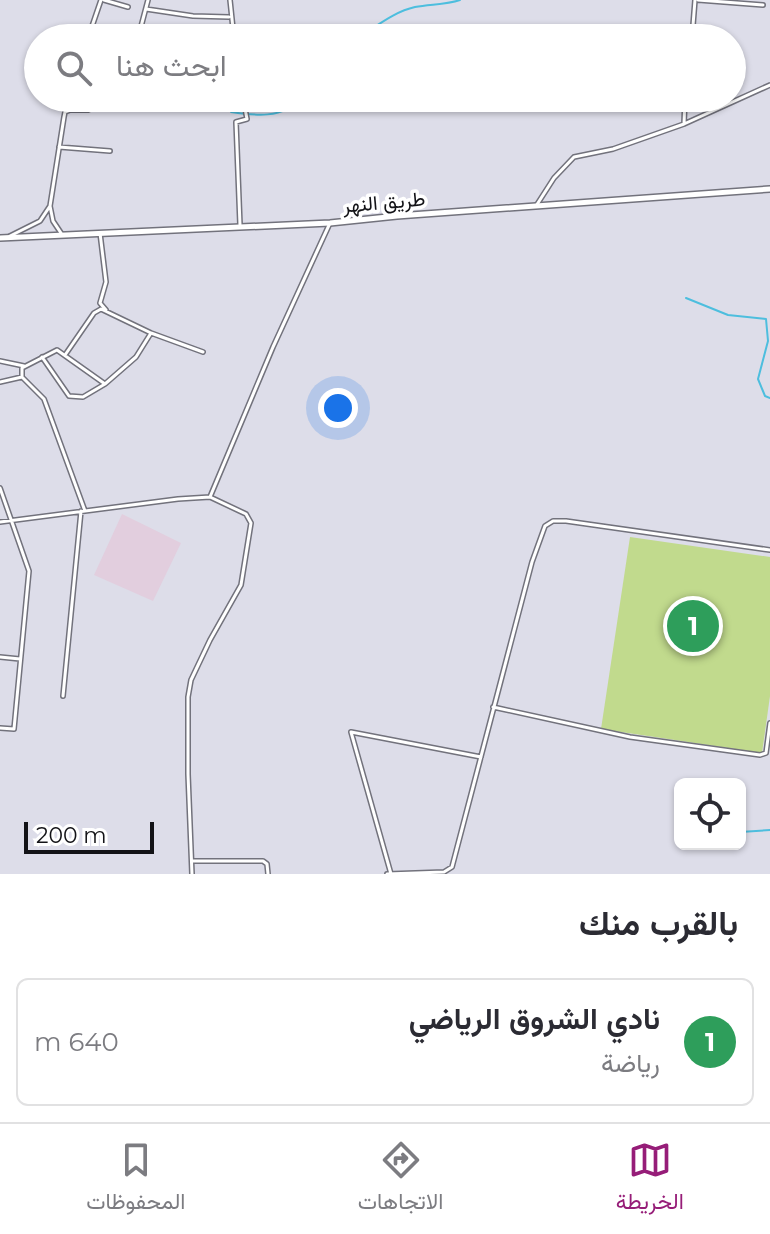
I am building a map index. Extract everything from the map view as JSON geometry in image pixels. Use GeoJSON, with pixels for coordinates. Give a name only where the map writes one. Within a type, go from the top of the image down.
{"type":"FeatureCollection","features":[{"type":"Feature","properties":{"kind":"main road","name":"طريق النهر"},"geometry":{"type":"LineString","coordinates":[[0,238],[330,223],[770,189]]}},
{"type":"Feature","properties":{"kind":"street"},"geometry":{"type":"LineString","coordinates":[[93,24],[102,0],[128,7]]}},
{"type":"Feature","properties":{"kind":"street"},"geometry":{"type":"LineString","coordinates":[[142,24],[148,0]]}},
{"type":"Feature","properties":{"kind":"street"},"geometry":{"type":"LineString","coordinates":[[230,0],[233,24]]}},
{"type":"Feature","properties":{"kind":"street"},"geometry":{"type":"LineString","coordinates":[[693,24],[696,0],[763,5]]}},
{"type":"Feature","properties":{"kind":"street"},"geometry":{"type":"LineString","coordinates":[[146,9],[193,16],[229,17]]}},
{"type":"Feature","properties":{"kind":"street"},"geometry":{"type":"LineString","coordinates":[[746,96],[770,85]]}},
{"type":"Feature","properties":{"kind":"street"},"geometry":{"type":"LineString","coordinates":[[61,233],[53,221],[50,206],[65,112]]}},
{"type":"Feature","properties":{"kind":"street"},"geometry":{"type":"LineString","coordinates":[[240,227],[236,122],[247,119],[246,112]]}},
{"type":"Feature","properties":{"kind":"street"},"geometry":{"type":"LineString","coordinates":[[684,112],[684,124]]}},
{"type":"Feature","properties":{"kind":"street"},"geometry":{"type":"LineString","coordinates":[[536,206],[554,178],[574,157],[613,149],[710,112]]}},
{"type":"Feature","properties":{"kind":"street"},"geometry":{"type":"LineString","coordinates":[[59,147],[110,151]]}},
{"type":"Feature","properties":{"kind":"street"},"geometry":{"type":"LineString","coordinates":[[8,237],[40,221],[50,206]]}},
{"type":"Feature","properties":{"kind":"street"},"geometry":{"type":"LineString","coordinates":[[210,497],[273,347],[330,223]]}},
{"type":"Feature","properties":{"kind":"street"},"geometry":{"type":"LineString","coordinates":[[100,233],[106,282],[100,303],[108,311]]}},
{"type":"Feature","properties":{"kind":"street"},"geometry":{"type":"LineString","coordinates":[[65,355],[97,310],[101,309],[151,333],[203,352]]}},
{"type":"Feature","properties":{"kind":"street"},"geometry":{"type":"LineString","coordinates":[[42,357],[69,396],[83,397],[105,384],[136,357],[151,333]]}},
{"type":"Feature","properties":{"kind":"street"},"geometry":{"type":"LineString","coordinates":[[63,696],[83,511],[44,399],[22,377],[21,371],[24,366],[53,351],[65,355],[105,384]]}},
{"type":"Feature","properties":{"kind":"street"},"geometry":{"type":"LineString","coordinates":[[0,361],[24,366]]}},
{"type":"Feature","properties":{"kind":"street"},"geometry":{"type":"LineString","coordinates":[[0,382],[22,377]]}},
{"type":"Feature","properties":{"kind":"street"},"geometry":{"type":"LineString","coordinates":[[0,488],[29,571],[14,729],[0,728]]}},
{"type":"Feature","properties":{"kind":"street"},"geometry":{"type":"LineString","coordinates":[[0,522],[210,497],[246,514],[251,523],[241,585],[191,680],[188,697],[192,874]]}},
{"type":"Feature","properties":{"kind":"street"},"geometry":{"type":"LineString","coordinates":[[481,757],[351,732],[389,874],[444,872],[452,867],[481,757],[493,707],[532,562],[543,531],[550,523],[566,521],[770,550]]}},
{"type":"Feature","properties":{"kind":"street"},"geometry":{"type":"LineString","coordinates":[[0,657],[20,659]]}},
{"type":"Feature","properties":{"kind":"street"},"geometry":{"type":"LineString","coordinates":[[493,707],[630,737],[760,755],[766,753],[770,723]]}},
{"type":"Feature","properties":{"kind":"street"},"geometry":{"type":"LineString","coordinates":[[192,861],[263,861],[267,864],[268,874]]}},
{"type":"Feature","properties":{"kind":"shaded area"},"geometry":{"type":"Polygon","coordinates":[[[122,514],[181,543],[153,601],[94,575],[122,514]]]}},
{"type":"Feature","properties":{"kind":"green space"},"geometry":{"type":"Polygon","coordinates":[[[630,537],[770,557],[770,696],[762,753],[601,729],[630,537]]]}},
{"type":"Feature","properties":{"kind":"waterway"},"geometry":{"type":"LineString","coordinates":[[379,24],[407,9],[460,0]]}},
{"type":"Feature","properties":{"kind":"waterway"},"geometry":{"type":"LineString","coordinates":[[231,112],[258,115],[280,112]]}},
{"type":"Feature","properties":{"kind":"waterway"},"geometry":{"type":"LineString","coordinates":[[686,298],[728,315],[766,319],[768,341],[758,379],[765,396],[770,398]]}},
{"type":"Feature","properties":{"kind":"waterway"},"geometry":{"type":"LineString","coordinates":[[746,832],[770,830]]}},
{"type":"Feature","properties":{"kind":"place","name":"نادي الشروق الرياضي"},"geometry":{"type":"Point","coordinates":[693,626]}}]}
